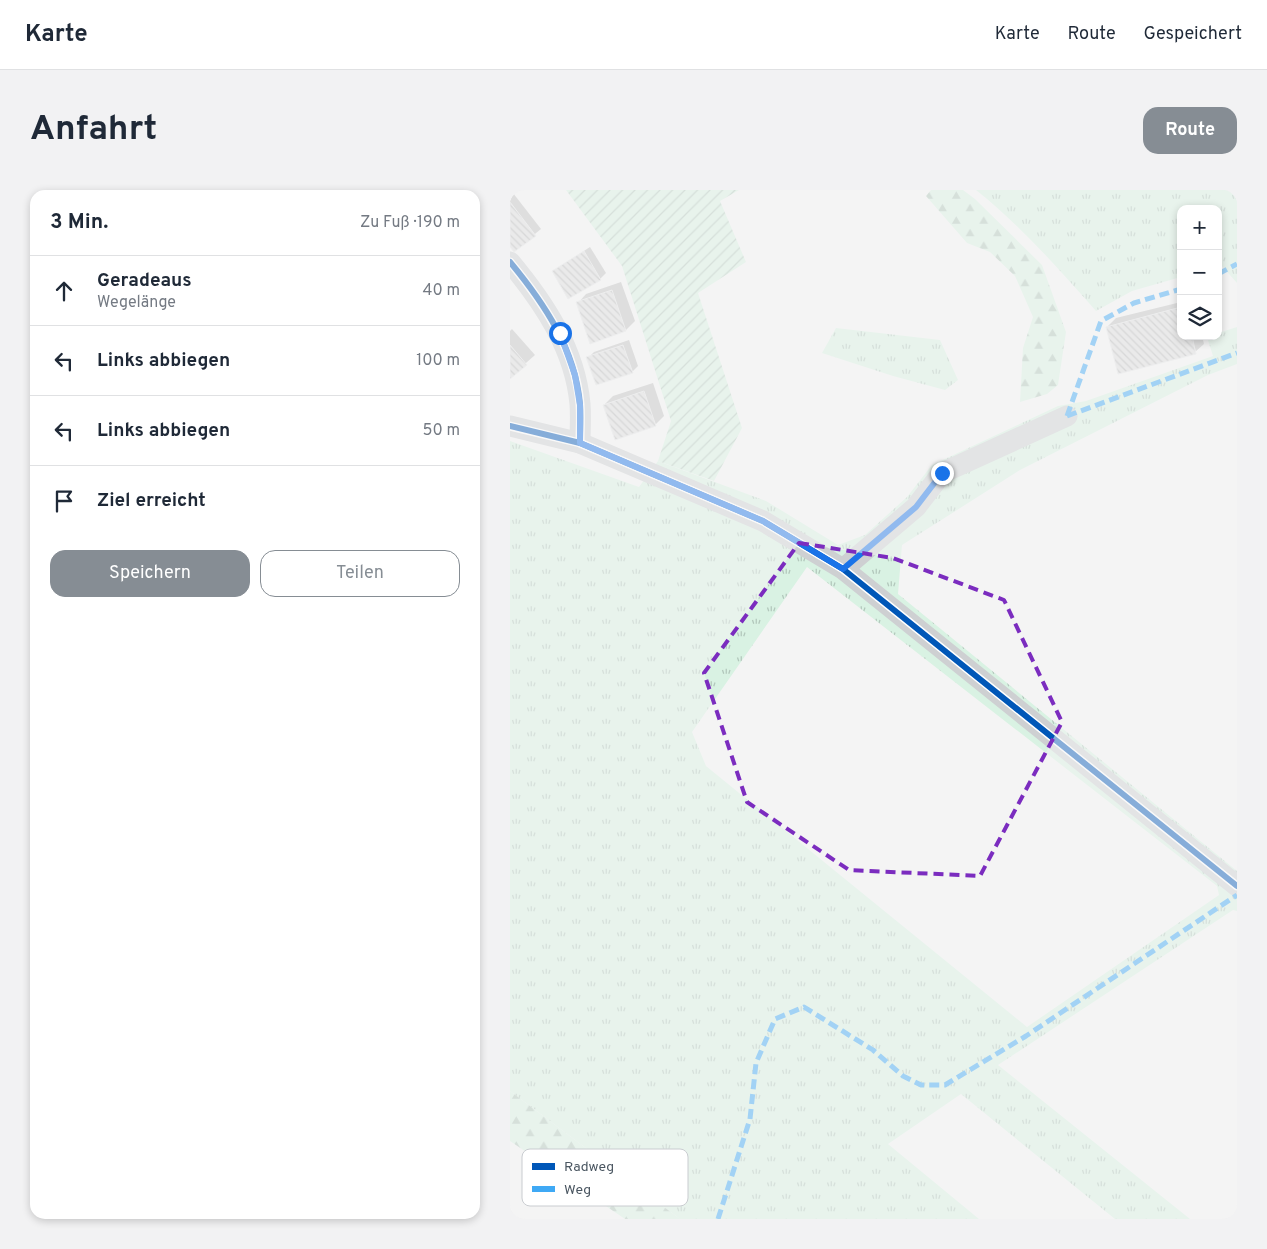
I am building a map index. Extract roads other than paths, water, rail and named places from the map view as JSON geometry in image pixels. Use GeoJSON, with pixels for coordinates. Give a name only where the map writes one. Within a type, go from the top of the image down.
{"type":"FeatureCollection","features":[{"type":"Feature","properties":{"kind":"street"},"geometry":{"type":"LineString","coordinates":[[510,262],[529,285],[560,333],[575,375],[578,395],[580,443]]}},
{"type":"Feature","properties":{"kind":"street"},"geometry":{"type":"LineString","coordinates":[[843,569],[916,507],[942,473],[1067,416]]}},
{"type":"Feature","properties":{"kind":"street"},"geometry":{"type":"LineString","coordinates":[[510,426],[580,443],[763,521],[843,569],[1237,886]]}}]}
